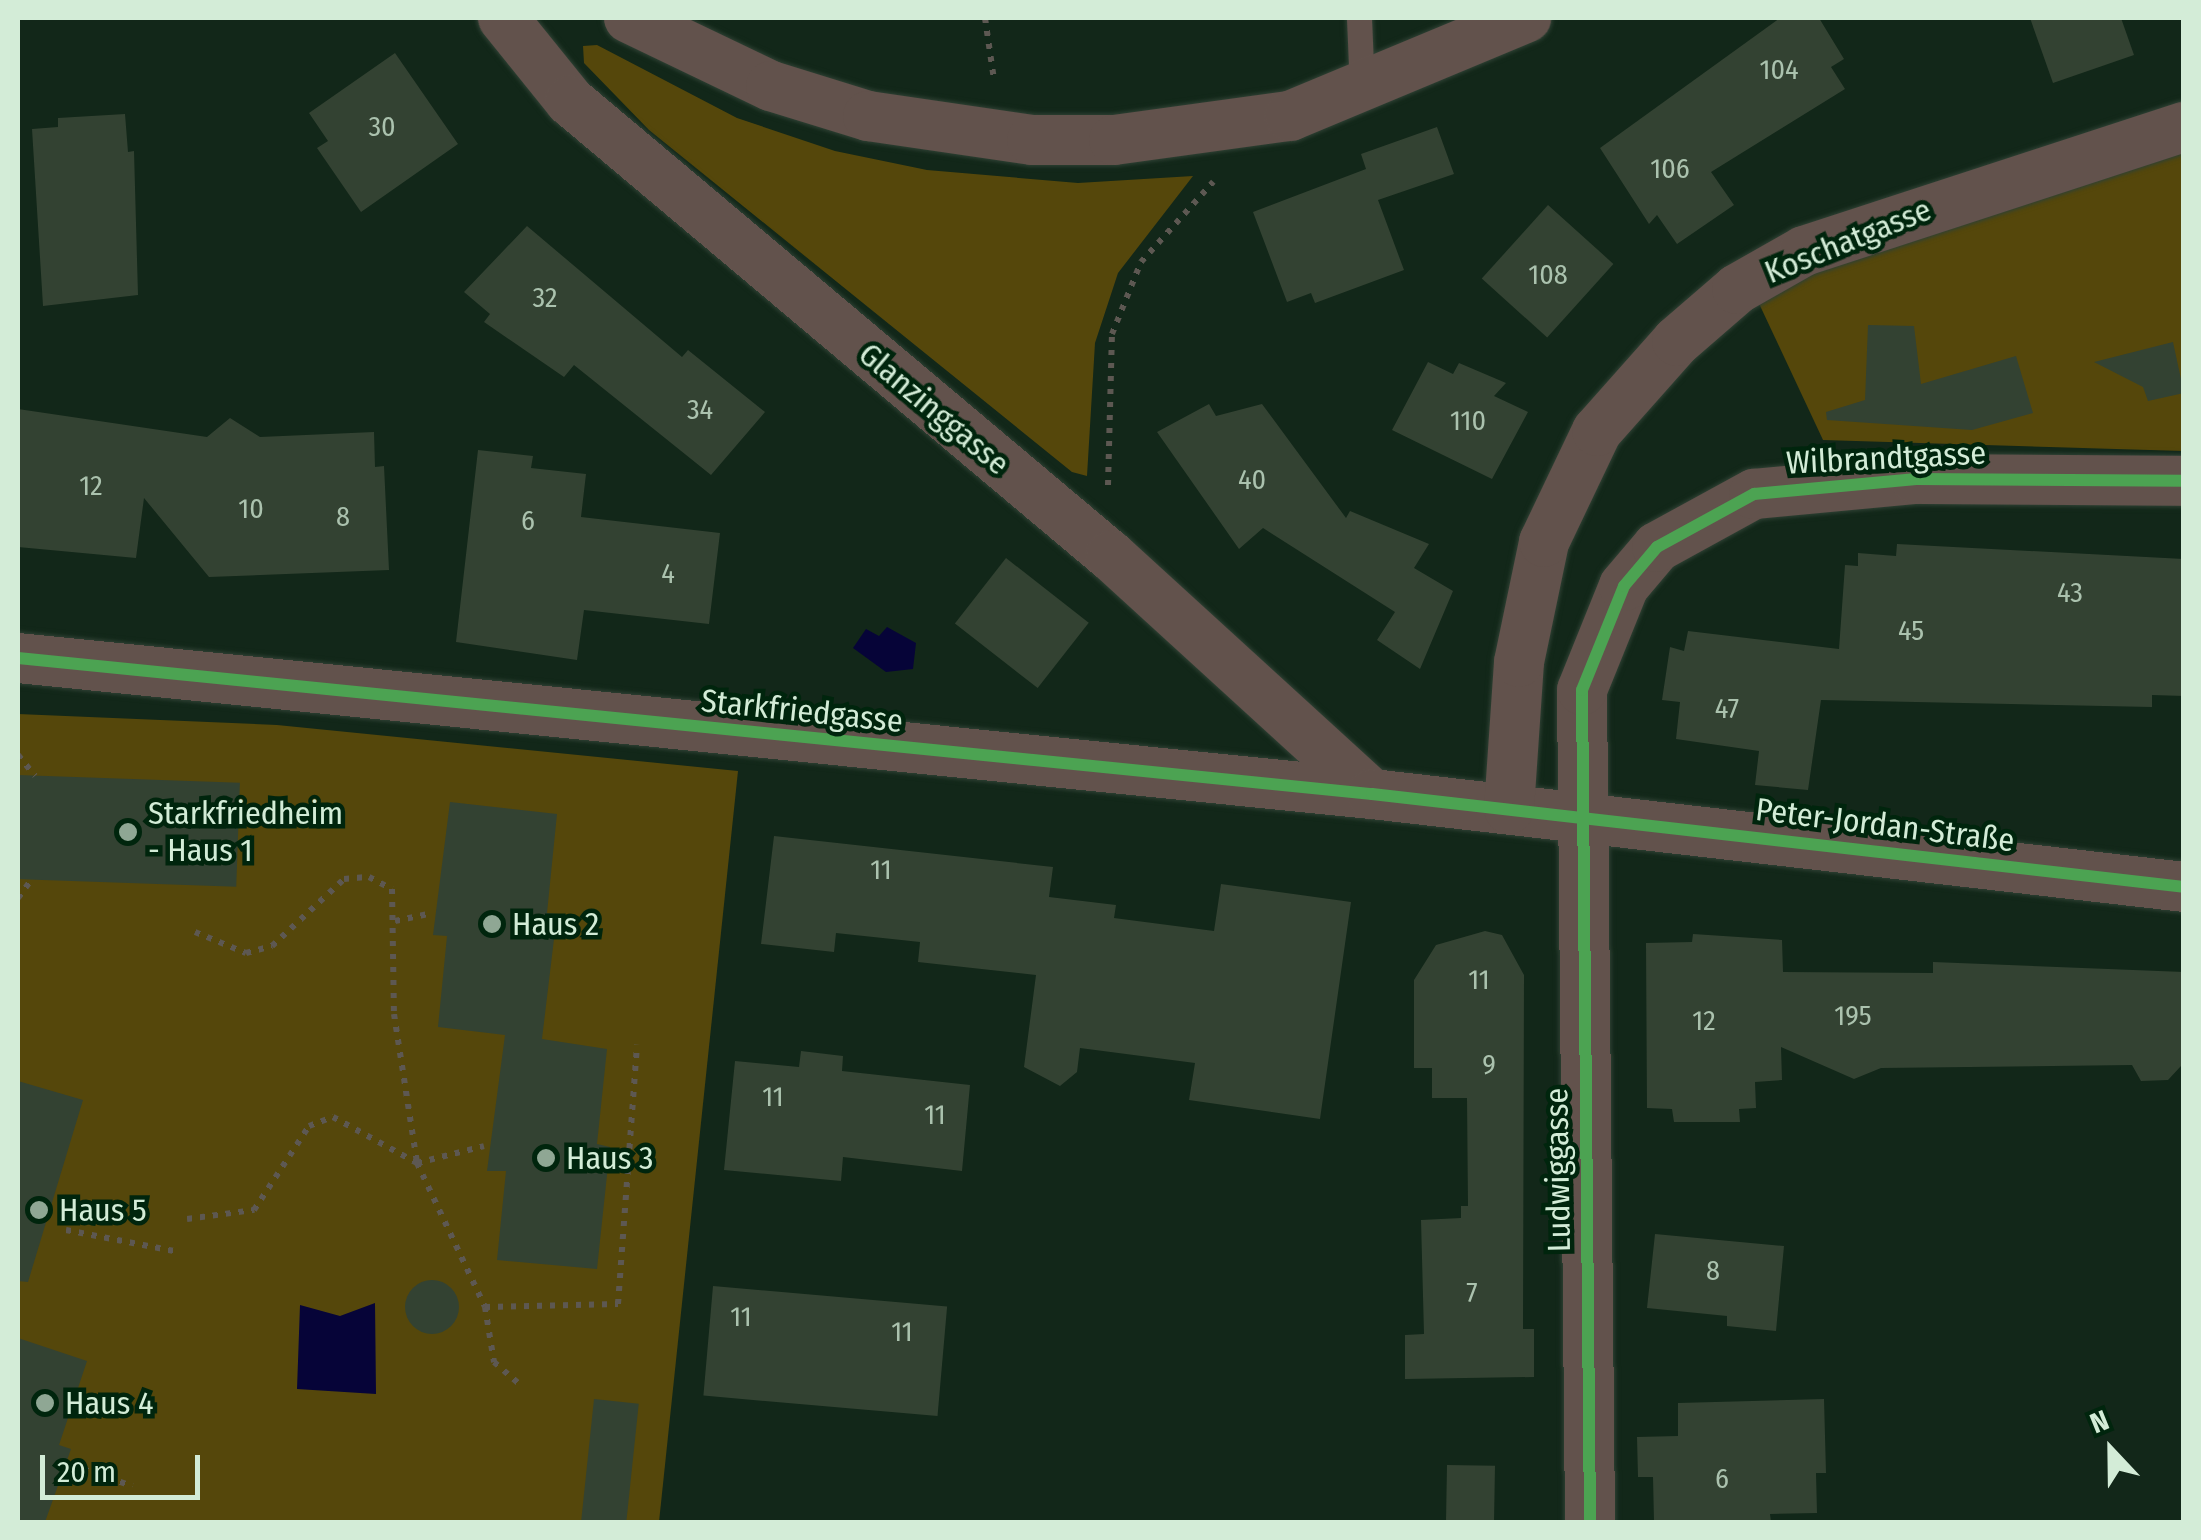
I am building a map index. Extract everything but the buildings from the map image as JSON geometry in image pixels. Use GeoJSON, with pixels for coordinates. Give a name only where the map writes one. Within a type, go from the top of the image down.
{"type":"FeatureCollection","features":[{"type":"Feature","properties":{"kind":"street","name":"Glanzinggasse"},"geometry":{"type":"LineString","coordinates":[[502,18],[570,101],[1112,556],[1372,794]]}},
{"type":"Feature","properties":{"kind":"street"},"geometry":{"type":"LineString","coordinates":[[629,18],[739,73],[868,116],[1032,140],[1114,140],[1290,116],[1362,90],[1526,18]]}},
{"type":"Feature","properties":{"kind":"street","name":"Koschatgasse"},"geometry":{"type":"LineString","coordinates":[[1510,809],[1519,662],[1544,542],[1596,431],[1677,341],[1736,289],[1804,251],[2184,127]]}},
{"type":"Feature","properties":{"kind":"street","name":"Wilbrandtgasse"},"geometry":{"type":"LineString","coordinates":[[1580,817],[1582,690],[1600,631],[1657,547],[1699,520],[1754,494],[1806,485],[2184,481]]}},
{"type":"Feature","properties":{"kind":"street","name":"Starkfriedgasse"},"geometry":{"type":"LineString","coordinates":[[18,658],[1580,817]]}},
{"type":"Feature","properties":{"kind":"street","name":"Peter-Jordan-Straße"},"geometry":{"type":"LineString","coordinates":[[1580,817],[2184,887]]}},
{"type":"Feature","properties":{"kind":"street","name":"Ludwiggasse"},"geometry":{"type":"LineString","coordinates":[[1580,817],[1590,1522]]}},
{"type":"Feature","properties":{"kind":"lane"},"geometry":{"type":"LineString","coordinates":[[1358,18],[1362,90]]}},
{"type":"Feature","properties":{"kind":"path"},"geometry":{"type":"LineString","coordinates":[[1105,423],[1112,334],[1140,262],[1184,207]]}},
{"type":"Feature","properties":{"kind":"path"},"geometry":{"type":"LineString","coordinates":[[18,755],[35,776]]}},
{"type":"Feature","properties":{"kind":"path"},"geometry":{"type":"LineString","coordinates":[[195,932],[246,953],[272,946],[344,878],[369,877],[392,889],[396,921],[394,1014],[417,1163],[485,1307],[494,1362],[522,1386]]}},
{"type":"Feature","properties":{"kind":"path"},"geometry":{"type":"LineString","coordinates":[[18,898],[31,880]]}},
{"type":"Feature","properties":{"kind":"path"},"geometry":{"type":"LineString","coordinates":[[396,921],[429,914]]}},
{"type":"Feature","properties":{"kind":"path"},"geometry":{"type":"LineString","coordinates":[[485,1307],[618,1304],[636,1045]]}},
{"type":"Feature","properties":{"kind":"path"},"geometry":{"type":"LineString","coordinates":[[187,1219],[254,1210],[309,1126],[333,1117],[417,1163],[484,1146]]}},
{"type":"Feature","properties":{"kind":"path"},"geometry":{"type":"LineString","coordinates":[[66,1230],[174,1250]]}},
{"type":"Feature","properties":{"kind":"path"},"geometry":{"type":"LineString","coordinates":[[71,1465],[132,1486]]}},
{"type":"Feature","properties":{"kind":"shaded area"},"geometry":{"type":"Polygon","coordinates":[[[597,45],[737,118],[835,151],[927,170],[1078,183],[1193,176],[1118,273],[1095,343],[1087,476],[1072,472],[649,130],[584,63],[583,46],[597,45]]]}},
{"type":"Feature","properties":{"kind":"shaded area"},"geometry":{"type":"Polygon","coordinates":[[[2183,142],[2183,451],[1823,440],[1755,295],[2183,142]]]}},
{"type":"Feature","properties":{"kind":"shaded area"},"geometry":{"type":"Polygon","coordinates":[[[887,627],[916,643],[913,669],[886,672],[853,648],[866,629],[879,636],[887,627]]]}},
{"type":"Feature","properties":{"kind":"shaded area"},"geometry":{"type":"Polygon","coordinates":[[[18,714],[277,725],[738,771],[659,1522],[18,1522],[18,714]]]}},
{"type":"Feature","properties":{"kind":"shaded area"},"geometry":{"type":"Polygon","coordinates":[[[375,1303],[376,1394],[297,1389],[300,1305],[340,1316],[375,1303]]]}},
{"type":"Feature","properties":{"kind":"cycle path"},"geometry":{"type":"LineString","coordinates":[[1590,1522],[1582,690],[1624,586],[1657,547],[1754,494],[1916,479],[2184,481]]}},
{"type":"Feature","properties":{"kind":"cycle path"},"geometry":{"type":"LineString","coordinates":[[18,658],[1372,794],[2184,887]]}},
{"type":"Feature","properties":{"kind":"place","name":"Starkfriedheim - Haus 1"},"geometry":{"type":"Point","coordinates":[128,832]}},
{"type":"Feature","properties":{"kind":"place","name":"Haus 2"},"geometry":{"type":"Point","coordinates":[492,924]}},
{"type":"Feature","properties":{"kind":"place","name":"Haus 3"},"geometry":{"type":"Point","coordinates":[546,1158]}},
{"type":"Feature","properties":{"kind":"place","name":"Haus 5"},"geometry":{"type":"Point","coordinates":[39,1210]}},
{"type":"Feature","properties":{"kind":"place","name":"Haus 4"},"geometry":{"type":"Point","coordinates":[45,1403]}}]}
